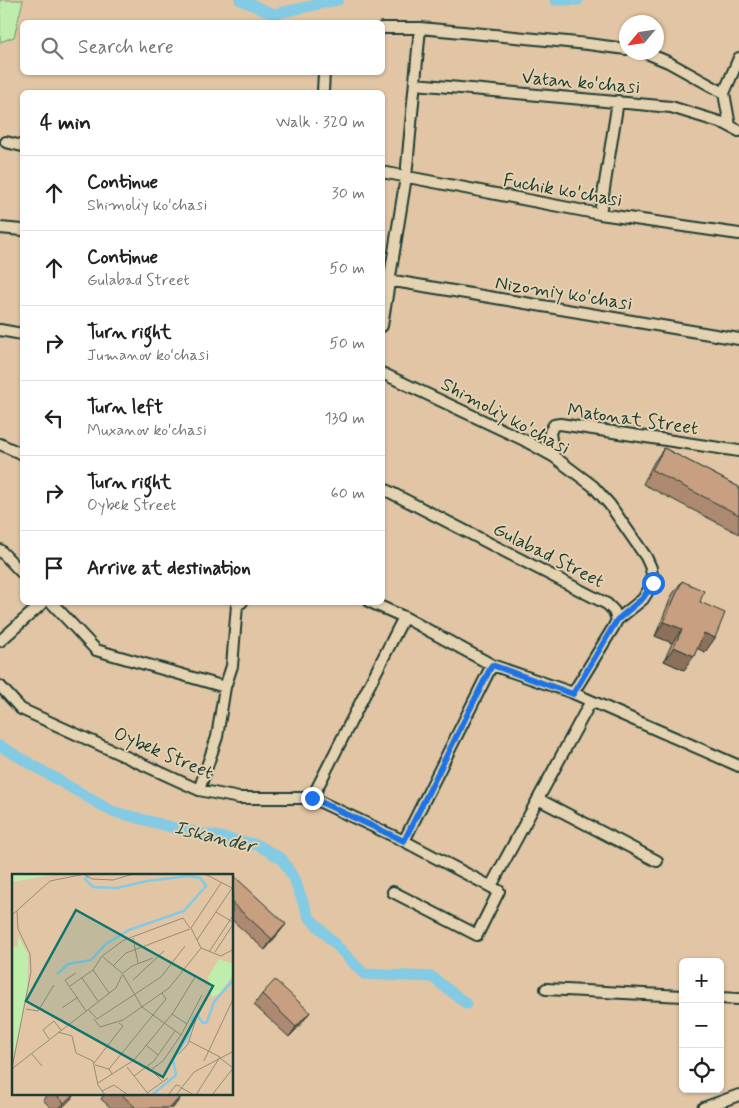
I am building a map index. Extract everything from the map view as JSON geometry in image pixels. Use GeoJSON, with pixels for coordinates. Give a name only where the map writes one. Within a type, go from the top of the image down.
{"type":"FeatureCollection","features":[{"type":"Feature","properties":{"kind":"street","name":"Vatan ko'chasi"},"geometry":{"type":"LineString","coordinates":[[385,28],[420,28],[588,44],[619,49]]}},
{"type":"Feature","properties":{"kind":"street"},"geometry":{"type":"LineString","coordinates":[[385,298],[406,177],[420,28]]}},
{"type":"Feature","properties":{"kind":"street"},"geometry":{"type":"LineString","coordinates":[[735,128],[724,93],[739,58]]}},
{"type":"Feature","properties":{"kind":"street","name":"Vatan ko'chasi"},"geometry":{"type":"LineString","coordinates":[[663,60],[724,93]]}},
{"type":"Feature","properties":{"kind":"street"},"geometry":{"type":"LineString","coordinates":[[323,90],[324,75]]}},
{"type":"Feature","properties":{"kind":"street","name":"Vatan ko'chasi"},"geometry":{"type":"LineString","coordinates":[[415,84],[671,108],[735,128]]}},
{"type":"Feature","properties":{"kind":"street"},"geometry":{"type":"LineString","coordinates":[[600,214],[618,102]]}},
{"type":"Feature","properties":{"kind":"street"},"geometry":{"type":"LineString","coordinates":[[6,142],[20,146]]}},
{"type":"Feature","properties":{"kind":"street","name":"Fuchik ko'chasi"},"geometry":{"type":"LineString","coordinates":[[385,173],[600,214],[739,234]]}},
{"type":"Feature","properties":{"kind":"street"},"geometry":{"type":"LineString","coordinates":[[0,228],[20,230]]}},
{"type":"Feature","properties":{"kind":"street","name":"Nizomiy ko'chasi"},"geometry":{"type":"LineString","coordinates":[[387,280],[739,338]]}},
{"type":"Feature","properties":{"kind":"street"},"geometry":{"type":"LineString","coordinates":[[0,330],[20,334]]}},
{"type":"Feature","properties":{"kind":"street","name":"Shimoliy ko'chasi"},"geometry":{"type":"LineString","coordinates":[[385,374],[524,440],[553,456],[593,486],[610,505],[646,557],[651,568],[653,583],[643,598],[617,620]]}},
{"type":"Feature","properties":{"kind":"street","name":"Matonat Street"},"geometry":{"type":"LineString","coordinates":[[553,456],[550,432],[554,425],[560,424],[739,451]]}},
{"type":"Feature","properties":{"kind":"street"},"geometry":{"type":"LineString","coordinates":[[0,444],[20,453]]}},
{"type":"Feature","properties":{"kind":"street","name":"Gulabad Street"},"geometry":{"type":"LineString","coordinates":[[385,490],[607,604],[614,611],[617,620]]}},
{"type":"Feature","properties":{"kind":"street"},"geometry":{"type":"LineString","coordinates":[[0,550],[20,571]]}},
{"type":"Feature","properties":{"kind":"street"},"geometry":{"type":"LineString","coordinates":[[0,641],[41,605]]}},
{"type":"Feature","properties":{"kind":"street"},"geometry":{"type":"LineString","coordinates":[[55,605],[96,650],[225,687]]}},
{"type":"Feature","properties":{"kind":"street"},"geometry":{"type":"LineString","coordinates":[[199,790],[217,737],[225,687],[232,666],[237,605]]}},
{"type":"Feature","properties":{"kind":"street"},"geometry":{"type":"LineString","coordinates":[[377,605],[404,617],[492,665],[591,701],[739,766]]}},
{"type":"Feature","properties":{"kind":"street"},"geometry":{"type":"LineString","coordinates":[[312,798],[404,617]]}},
{"type":"Feature","properties":{"kind":"street"},"geometry":{"type":"LineString","coordinates":[[573,694],[617,620]]}},
{"type":"Feature","properties":{"kind":"street"},"geometry":{"type":"LineString","coordinates":[[404,841],[492,665]]}},
{"type":"Feature","properties":{"kind":"street","name":"Oybek Street"},"geometry":{"type":"LineString","coordinates":[[0,686],[21,709],[199,790],[239,798],[312,798],[404,841],[491,886]]}},
{"type":"Feature","properties":{"kind":"street"},"geometry":{"type":"LineString","coordinates":[[393,892],[477,935],[499,891],[491,886],[591,701]]}},
{"type":"Feature","properties":{"kind":"street"},"geometry":{"type":"LineString","coordinates":[[538,799],[657,861]]}},
{"type":"Feature","properties":{"kind":"street"},"geometry":{"type":"LineString","coordinates":[[546,989],[679,996]]}},
{"type":"Feature","properties":{"kind":"street"},"geometry":{"type":"LineString","coordinates":[[724,998],[739,999]]}},
{"type":"Feature","properties":{"kind":"street"},"geometry":{"type":"LineString","coordinates":[[703,1108],[739,1095]]}},
{"type":"Feature","properties":{"kind":"green space"},"geometry":{"type":"Polygon","coordinates":[[[0,0],[23,0],[14,37],[0,42],[0,0]]]}},
{"type":"Feature","properties":{"kind":"building"},"geometry":{"type":"Polygon","coordinates":[[[664,448],[739,487],[739,515],[652,470],[664,448]]]}},
{"type":"Feature","properties":{"kind":"building"},"geometry":{"type":"Polygon","coordinates":[[[682,581],[704,591],[700,602],[725,613],[715,638],[704,633],[694,656],[674,647],[682,629],[664,622],[682,581]]]}},
{"type":"Feature","properties":{"kind":"building"},"geometry":{"type":"Polygon","coordinates":[[[234,876],[286,924],[272,939],[234,905],[234,876]]]}},
{"type":"Feature","properties":{"kind":"building"},"geometry":{"type":"Polygon","coordinates":[[[275,980],[310,1012],[296,1027],[262,994],[275,980]]]}},
{"type":"Feature","properties":{"kind":"building"},"geometry":{"type":"Polygon","coordinates":[[[58,1096],[71,1096],[64,1103],[58,1096]]]}},
{"type":"Feature","properties":{"kind":"building"},"geometry":{"type":"Polygon","coordinates":[[[123,1096],[181,1096],[170,1108],[136,1108],[123,1096]]]}},
{"type":"Feature","properties":{"kind":"waterway"},"geometry":{"type":"LineString","coordinates":[[240,0],[274,14],[338,0]]}},
{"type":"Feature","properties":{"kind":"waterway"},"geometry":{"type":"LineString","coordinates":[[555,0],[578,0]]}},
{"type":"Feature","properties":{"kind":"waterway","name":"Iskander"},"geometry":{"type":"LineString","coordinates":[[0,746],[111,811],[175,828],[258,845],[282,859],[294,879],[309,917],[364,974],[432,977],[467,1004]]}},
{"type":"Feature","properties":{"kind":"route"},"geometry":{"type":"LineString","coordinates":[[312,798],[404,841],[492,665],[573,694],[617,620],[643,598],[653,583]]}}]}
